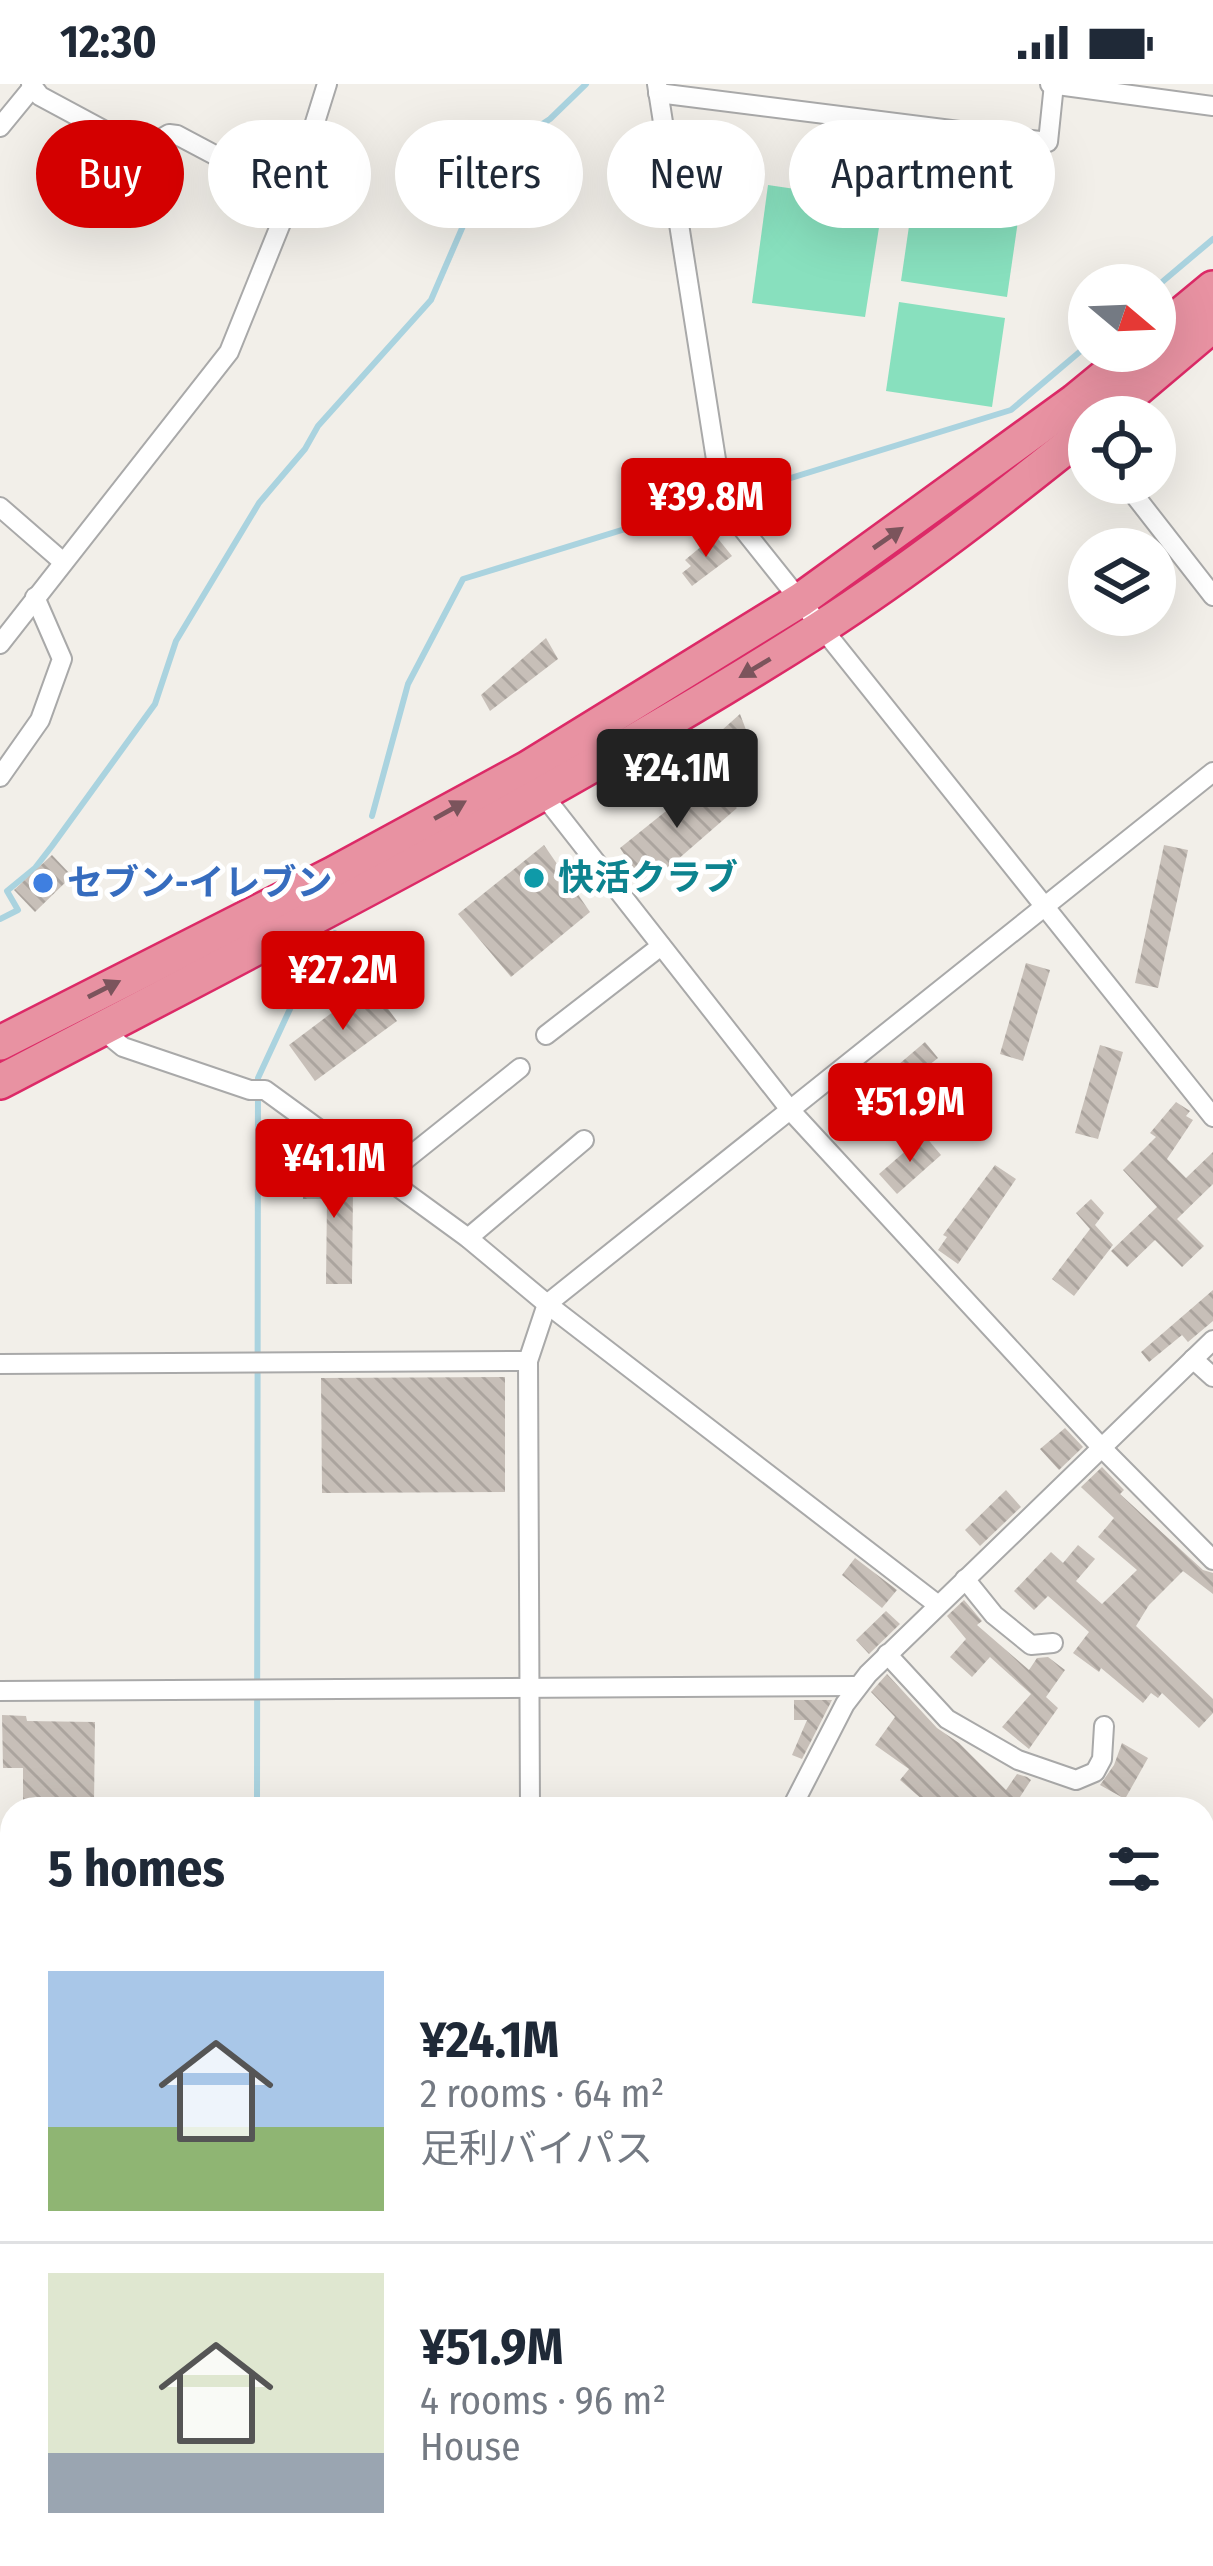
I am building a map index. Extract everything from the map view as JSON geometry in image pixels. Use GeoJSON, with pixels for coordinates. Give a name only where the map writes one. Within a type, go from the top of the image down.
{"type":"FeatureCollection","features":[{"type":"Feature","properties":{"kind":"highway"},"geometry":{"type":"LineString","coordinates":[[1176,319],[1213,288]]}},
{"type":"Feature","properties":{"kind":"highway"},"geometry":{"type":"LineString","coordinates":[[1130,396],[1213,325]]}},
{"type":"Feature","properties":{"kind":"highway"},"geometry":{"type":"LineString","coordinates":[[0,1043],[334,874],[528,768],[802,599],[1110,372]]}},
{"type":"Feature","properties":{"kind":"highway"},"geometry":{"type":"LineString","coordinates":[[0,1082],[544,796],[822,627],[1068,447]]}},
{"type":"Feature","properties":{"kind":"street"},"geometry":{"type":"LineString","coordinates":[[316,120],[327,84]]}},
{"type":"Feature","properties":{"kind":"street"},"geometry":{"type":"LineString","coordinates":[[1213,106],[1053,84],[1048,142],[657,88],[722,497],[1213,1117]]}},
{"type":"Feature","properties":{"kind":"street"},"geometry":{"type":"LineString","coordinates":[[0,127],[32,86],[40,97],[134,146],[145,148],[177,134],[208,151]]}},
{"type":"Feature","properties":{"kind":"street"},"geometry":{"type":"LineString","coordinates":[[0,644],[7,622],[35,597],[229,352],[279,228]]}},
{"type":"Feature","properties":{"kind":"street"},"geometry":{"type":"LineString","coordinates":[[1142,504],[1213,596]]}},
{"type":"Feature","properties":{"kind":"street"},"geometry":{"type":"LineString","coordinates":[[0,507],[62,561]]}},
{"type":"Feature","properties":{"kind":"street"},"geometry":{"type":"LineString","coordinates":[[0,777],[40,720],[62,659],[35,597]]}},
{"type":"Feature","properties":{"kind":"street"},"geometry":{"type":"LineString","coordinates":[[530,1797],[528,1361],[547,1304],[1213,772]]}},
{"type":"Feature","properties":{"kind":"street"},"geometry":{"type":"LineString","coordinates":[[544,796],[790,1112],[1101,1448],[1213,1560]]}},
{"type":"Feature","properties":{"kind":"street"},"geometry":{"type":"LineString","coordinates":[[546,1035],[661,946]]}},
{"type":"Feature","properties":{"kind":"street"},"geometry":{"type":"LineString","coordinates":[[101,1029],[124,1046],[258,1090],[385,1176],[938,1604]]}},
{"type":"Feature","properties":{"kind":"street"},"geometry":{"type":"LineString","coordinates":[[385,1176],[520,1068]]}},
{"type":"Feature","properties":{"kind":"street"},"geometry":{"type":"LineString","coordinates":[[468,1238],[584,1140]]}},
{"type":"Feature","properties":{"kind":"street"},"geometry":{"type":"LineString","coordinates":[[798,1797],[858,1686],[887,1654],[1213,1340]]}},
{"type":"Feature","properties":{"kind":"street"},"geometry":{"type":"LineString","coordinates":[[1193,1359],[1213,1377]]}},
{"type":"Feature","properties":{"kind":"street"},"geometry":{"type":"LineString","coordinates":[[0,1364],[528,1361]]}},
{"type":"Feature","properties":{"kind":"street"},"geometry":{"type":"LineString","coordinates":[[965,1579],[994,1615],[1031,1645],[1054,1643]]}},
{"type":"Feature","properties":{"kind":"street"},"geometry":{"type":"LineString","coordinates":[[887,1654],[947,1719],[1018,1760],[1076,1780],[1095,1772],[1102,1759],[1104,1726]]}},
{"type":"Feature","properties":{"kind":"street"},"geometry":{"type":"LineString","coordinates":[[0,1691],[858,1686]]}},
{"type":"Feature","properties":{"kind":"green space"},"geometry":{"type":"Polygon","coordinates":[[[768,185],[789,188],[789,228],[879,228],[865,317],[752,303],[768,185]]]}},
{"type":"Feature","properties":{"kind":"green space"},"geometry":{"type":"Polygon","coordinates":[[[909,228],[1017,228],[1007,297],[901,281],[909,228]]]}},
{"type":"Feature","properties":{"kind":"green space"},"geometry":{"type":"Polygon","coordinates":[[[899,302],[1005,318],[992,407],[886,391],[899,302]]]}},
{"type":"Feature","properties":{"kind":"building"},"geometry":{"type":"Polygon","coordinates":[[[715,535],[732,556],[692,586],[682,573],[691,566],[685,560],[715,535]]]}},
{"type":"Feature","properties":{"kind":"building"},"geometry":{"type":"Polygon","coordinates":[[[546,638],[558,659],[490,711],[481,695],[546,638]]]}},
{"type":"Feature","properties":{"kind":"building"},"geometry":{"type":"Polygon","coordinates":[[[740,714],[751,743],[723,766],[712,739],[740,714]]]}},
{"type":"Feature","properties":{"kind":"building"},"geometry":{"type":"Polygon","coordinates":[[[706,779],[737,808],[646,887],[620,848],[706,779]]]}},
{"type":"Feature","properties":{"kind":"building","name":"快活クラブ"},"geometry":{"type":"Polygon","coordinates":[[[544,845],[590,912],[511,977],[458,914],[544,845]]]}},
{"type":"Feature","properties":{"kind":"building"},"geometry":{"type":"Polygon","coordinates":[[[1164,845],[1188,850],[1158,988],[1135,983],[1164,845]]]}},
{"type":"Feature","properties":{"kind":"building","name":"セブン-イレブン"},"geometry":{"type":"Polygon","coordinates":[[[52,855],[72,876],[35,912],[14,890],[52,855]]]}},
{"type":"Feature","properties":{"kind":"building"},"geometry":{"type":"Polygon","coordinates":[[[1026,963],[1050,970],[1023,1061],[1000,1054],[1026,963]]]}},
{"type":"Feature","properties":{"kind":"building"},"geometry":{"type":"Polygon","coordinates":[[[370,984],[397,1021],[315,1081],[289,1045],[370,984]]]}},
{"type":"Feature","properties":{"kind":"building"},"geometry":{"type":"Polygon","coordinates":[[[925,1042],[938,1058],[896,1091],[885,1076],[925,1042]]]}},
{"type":"Feature","properties":{"kind":"building"},"geometry":{"type":"Polygon","coordinates":[[[1100,1045],[1123,1052],[1098,1139],[1075,1133],[1100,1045]]]}},
{"type":"Feature","properties":{"kind":"building"},"geometry":{"type":"Polygon","coordinates":[[[946,1079],[969,1088],[967,1093],[973,1095],[956,1138],[927,1127],[946,1079]]]}},
{"type":"Feature","properties":{"kind":"building"},"geometry":{"type":"Polygon","coordinates":[[[1176,1102],[1190,1111],[1186,1116],[1193,1120],[1167,1159],[1186,1178],[1213,1152],[1213,1184],[1177,1219],[1204,1246],[1182,1267],[1155,1240],[1127,1267],[1111,1251],[1157,1207],[1123,1170],[1156,1137],[1150,1133],[1176,1102]]]}},
{"type":"Feature","properties":{"kind":"building"},"geometry":{"type":"Polygon","coordinates":[[[924,1135],[941,1155],[897,1194],[879,1174],[924,1135]]]}},
{"type":"Feature","properties":{"kind":"building"},"geometry":{"type":"Polygon","coordinates":[[[995,1165],[1016,1179],[958,1264],[938,1250],[947,1237],[943,1235],[995,1165]]]}},
{"type":"Feature","properties":{"kind":"building"},"geometry":{"type":"Polygon","coordinates":[[[303,1166],[323,1166],[353,1190],[352,1284],[326,1284],[327,1199],[303,1199],[303,1166]]]}},
{"type":"Feature","properties":{"kind":"building"},"geometry":{"type":"Polygon","coordinates":[[[1091,1199],[1104,1213],[1095,1225],[1113,1245],[1074,1296],[1052,1279],[1090,1229],[1076,1213],[1091,1199]]]}},
{"type":"Feature","properties":{"kind":"building"},"geometry":{"type":"Polygon","coordinates":[[[1213,1290],[1213,1321],[1188,1342],[1182,1335],[1149,1362],[1141,1352],[1213,1290]]]}},
{"type":"Feature","properties":{"kind":"building"},"geometry":{"type":"Polygon","coordinates":[[[505,1377],[505,1492],[322,1493],[321,1378],[505,1377]]]}},
{"type":"Feature","properties":{"kind":"building"},"geometry":{"type":"Polygon","coordinates":[[[1065,1428],[1083,1447],[1059,1470],[1040,1449],[1065,1428]]]}},
{"type":"Feature","properties":{"kind":"building"},"geometry":{"type":"Polygon","coordinates":[[[1102,1467],[1124,1490],[1120,1494],[1203,1570],[1213,1573],[1213,1594],[1183,1571],[1149,1605],[1136,1626],[1213,1699],[1213,1713],[1199,1728],[1162,1693],[1158,1698],[1151,1693],[1143,1703],[1101,1668],[1099,1672],[1073,1653],[1089,1632],[1048,1596],[1034,1610],[1014,1591],[1051,1552],[1063,1563],[1078,1545],[1095,1559],[1076,1581],[1102,1604],[1137,1570],[1098,1537],[1114,1518],[1081,1487],[1102,1467]]]}},
{"type":"Feature","properties":{"kind":"building"},"geometry":{"type":"Polygon","coordinates":[[[1006,1490],[1021,1507],[980,1546],[965,1530],[1006,1490]]]}},
{"type":"Feature","properties":{"kind":"building"},"geometry":{"type":"Polygon","coordinates":[[[855,1558],[897,1590],[882,1608],[842,1575],[855,1558]]]}},
{"type":"Feature","properties":{"kind":"building"},"geometry":{"type":"Polygon","coordinates":[[[964,1600],[982,1621],[977,1625],[1029,1670],[1037,1658],[1048,1657],[1065,1670],[1046,1697],[1058,1708],[1029,1749],[1002,1727],[1031,1694],[990,1657],[972,1677],[950,1657],[966,1639],[947,1616],[964,1600]]]}},
{"type":"Feature","properties":{"kind":"building"},"geometry":{"type":"Polygon","coordinates":[[[886,1611],[900,1624],[869,1654],[856,1640],[886,1611]]]}},
{"type":"Feature","properties":{"kind":"building"},"geometry":{"type":"Polygon","coordinates":[[[887,1674],[937,1728],[1006,1790],[1017,1774],[1031,1780],[1020,1797],[919,1797],[900,1780],[909,1769],[875,1745],[895,1717],[871,1692],[887,1674]]]}},
{"type":"Feature","properties":{"kind":"building"},"geometry":{"type":"Polygon","coordinates":[[[794,1700],[832,1700],[802,1759],[792,1755],[807,1720],[794,1720],[794,1700]]]}},
{"type":"Feature","properties":{"kind":"building"},"geometry":{"type":"Polygon","coordinates":[[[2,1715],[26,1716],[27,1721],[95,1722],[94,1797],[23,1797],[23,1768],[3,1768],[2,1715]]]}},
{"type":"Feature","properties":{"kind":"building"},"geometry":{"type":"Polygon","coordinates":[[[1122,1743],[1148,1758],[1126,1797],[1100,1785],[1122,1743]]]}},
{"type":"Feature","properties":{"kind":"waterway"},"geometry":{"type":"LineString","coordinates":[[0,919],[18,910],[7,891],[35,868],[155,704],[176,641],[259,503],[305,449],[318,426],[431,300],[479,189],[498,161],[586,84]]}},
{"type":"Feature","properties":{"kind":"waterway"},"geometry":{"type":"LineString","coordinates":[[1176,270],[1213,239]]}},
{"type":"Feature","properties":{"kind":"waterway"},"geometry":{"type":"LineString","coordinates":[[372,816],[408,684],[463,579],[1011,410],[1068,362]]}},
{"type":"Feature","properties":{"kind":"waterway"},"geometry":{"type":"LineString","coordinates":[[257,1797],[258,1078],[315,955],[331,945],[335,933]]}},
{"type":"Feature","properties":{"kind":"place","name":"快活クラブ"},"geometry":{"type":"Point","coordinates":[534,878]}},
{"type":"Feature","properties":{"kind":"place","name":"セブン-イレブン"},"geometry":{"type":"Point","coordinates":[43,883]}}]}
